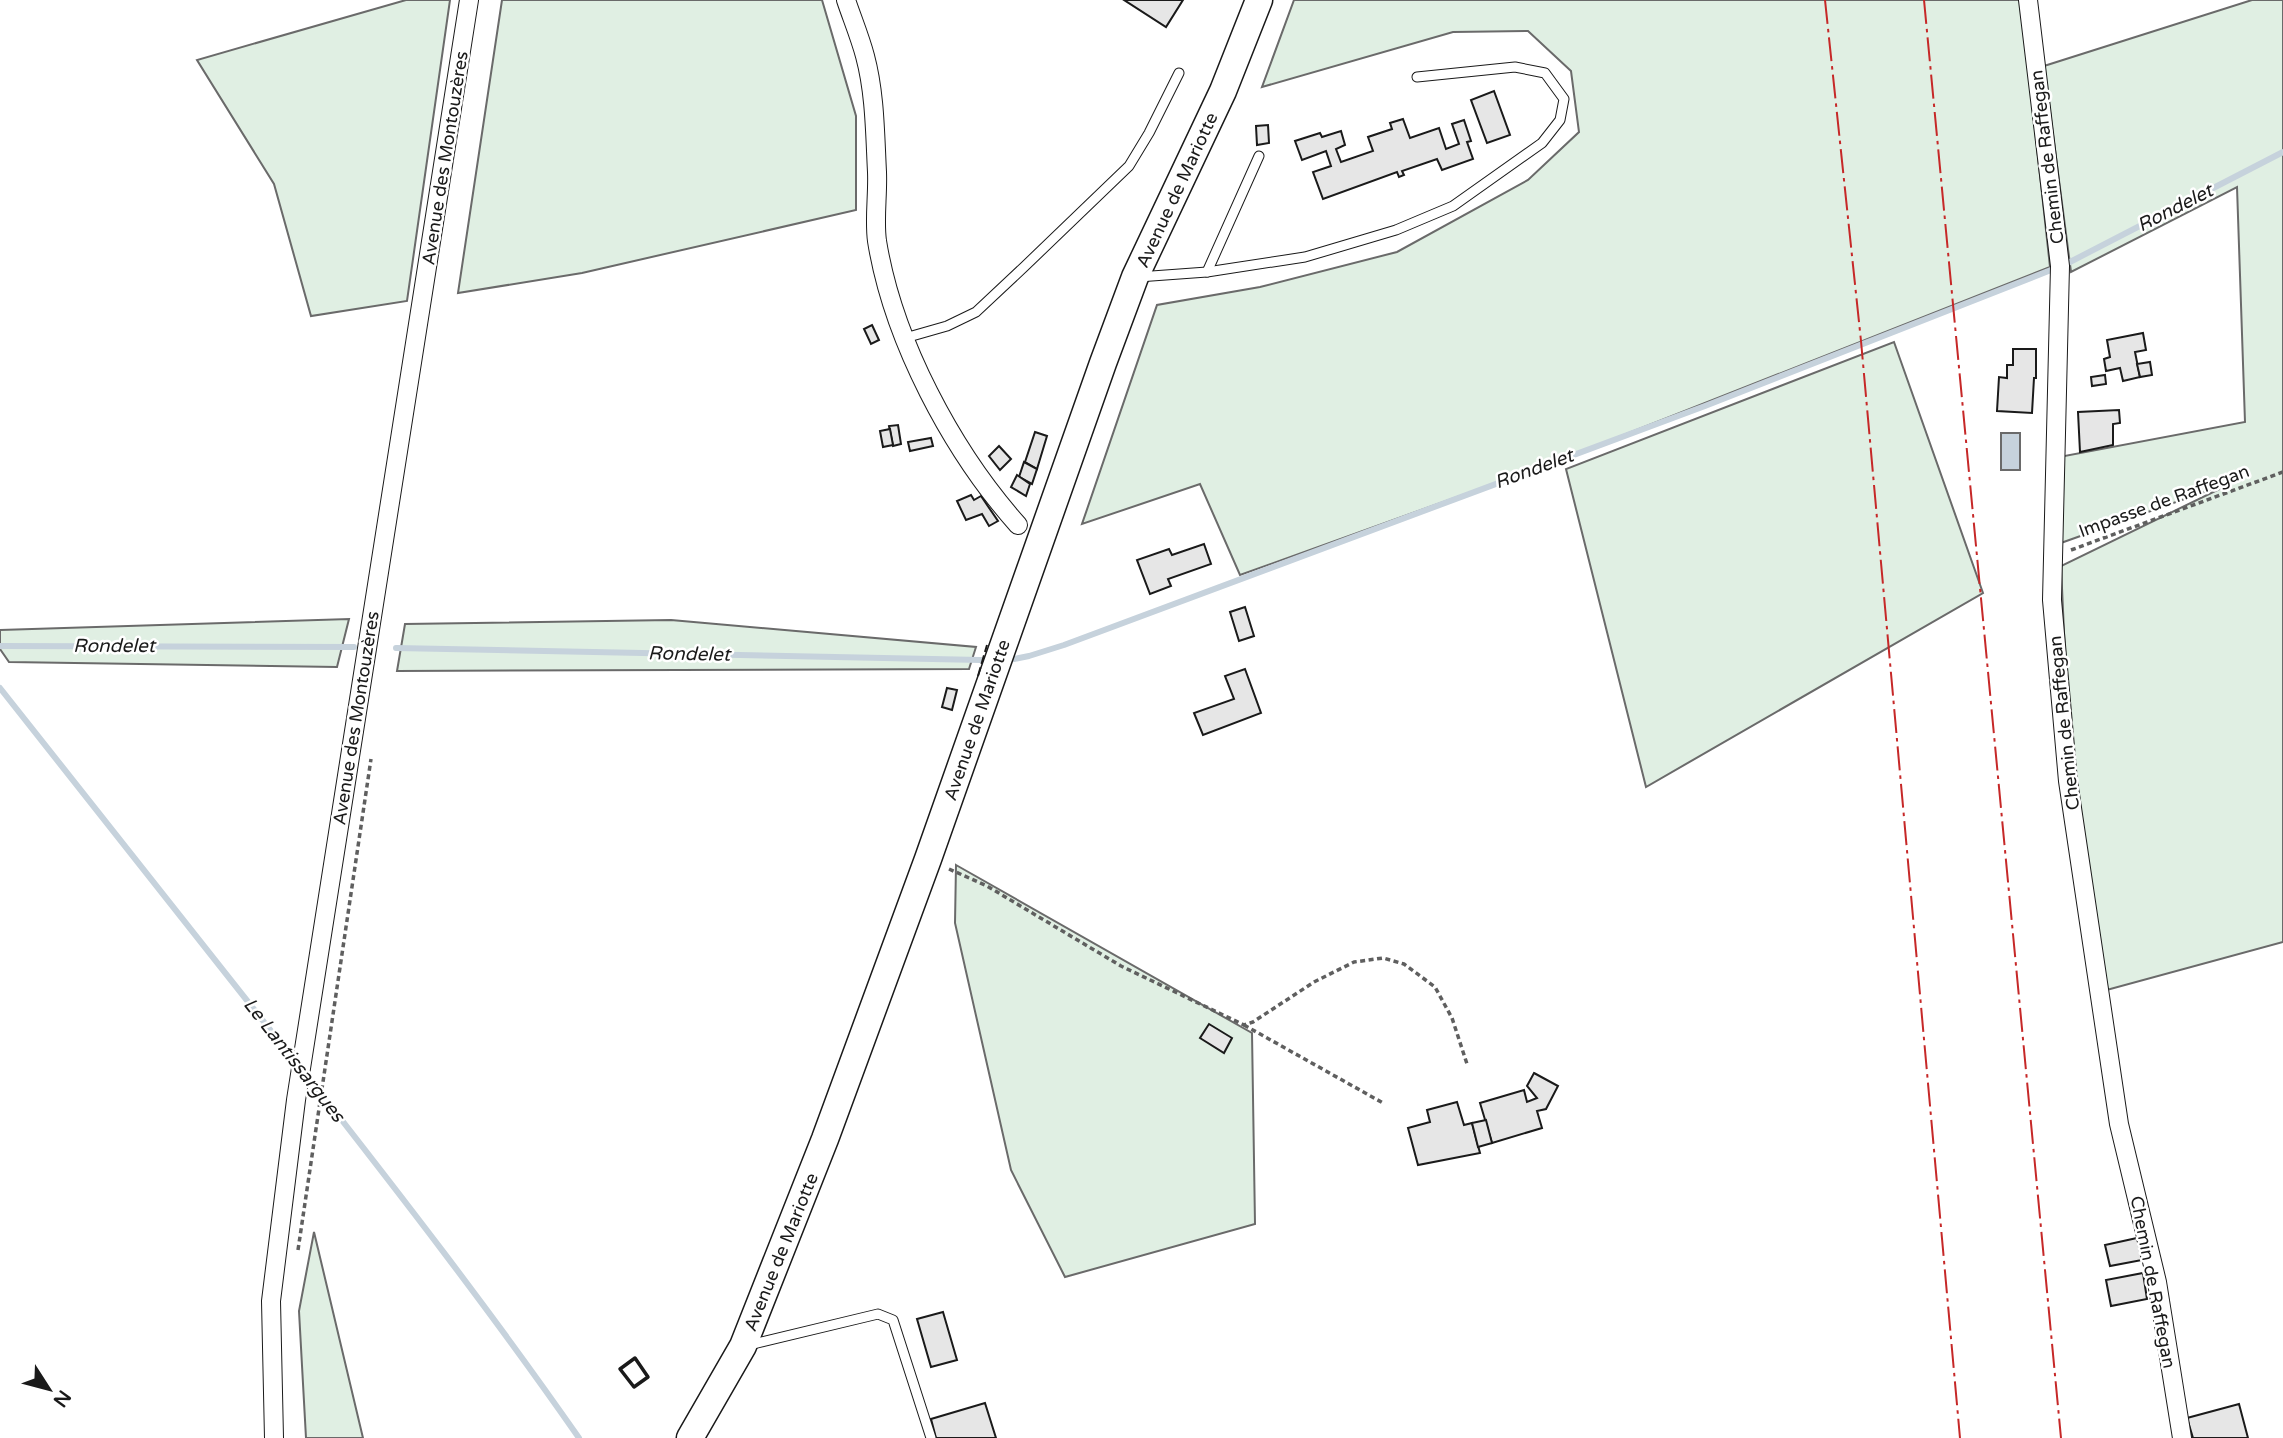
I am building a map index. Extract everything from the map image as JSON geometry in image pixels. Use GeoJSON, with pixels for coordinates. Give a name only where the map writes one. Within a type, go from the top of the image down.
{"type":"FeatureCollection","features":[{"type":"Feature","properties":{"kind":"main road","name":"Avenue de Mariotte"},"geometry":{"type":"LineString","coordinates":[[690,1438],[743,1346],[825,1139],[928,859],[1135,277],[1223,91],[1259,0]]}},
{"type":"Feature","properties":{"kind":"street","name":"Avenue des Montouzères"},"geometry":{"type":"LineString","coordinates":[[274,1438],[271,1301],[296,1100],[469,0]]}},
{"type":"Feature","properties":{"kind":"street"},"geometry":{"type":"LineString","coordinates":[[846,0],[866,58],[874,112],[877,239],[892,301],[905,338],[940,413],[987,487],[1018,525]]}},
{"type":"Feature","properties":{"kind":"street","name":"Chemin de Raffegan"},"geometry":{"type":"LineString","coordinates":[[2028,0],[2060,266],[2052,600],[2068,781],[2119,1125],[2157,1282],[2182,1438]]}},
{"type":"Feature","properties":{"kind":"lane"},"geometry":{"type":"LineString","coordinates":[[1135,277],[1207,272],[1305,257],[1396,230],[1453,206],[1542,143],[1559,120],[1564,99],[1545,73],[1515,67],[1417,77]]}},
{"type":"Feature","properties":{"kind":"lane"},"geometry":{"type":"LineString","coordinates":[[905,338],[947,326],[976,312],[1034,258],[1129,166],[1179,73]]}},
{"type":"Feature","properties":{"kind":"lane"},"geometry":{"type":"LineString","coordinates":[[1207,272],[1259,156]]}},
{"type":"Feature","properties":{"kind":"lane"},"geometry":{"type":"LineString","coordinates":[[743,1346],[878,1314],[893,1320],[931,1438]]}},
{"type":"Feature","properties":{"kind":"path","name":"Impasse de Raffegan"},"geometry":{"type":"LineString","coordinates":[[2054,556],[2283,472]]}},
{"type":"Feature","properties":{"kind":"path"},"geometry":{"type":"LineString","coordinates":[[928,859],[987,886],[1121,966],[1244,1026],[1383,1103]]}},
{"type":"Feature","properties":{"kind":"path"},"geometry":{"type":"LineString","coordinates":[[1244,1026],[1314,982],[1354,962],[1383,958],[1404,964],[1435,986],[1452,1018],[1467,1064]]}},
{"type":"Feature","properties":{"kind":"path"},"geometry":{"type":"LineString","coordinates":[[297,1262],[328,1057]]}},
{"type":"Feature","properties":{"kind":"green space"},"geometry":{"type":"Polygon","coordinates":[[[406,0],[450,0],[407,301],[311,316],[274,184],[197,60],[406,0]]]}},
{"type":"Feature","properties":{"kind":"green space"},"geometry":{"type":"Polygon","coordinates":[[[502,0],[822,0],[856,116],[856,210],[582,273],[458,293],[502,0]]]}},
{"type":"Feature","properties":{"kind":"green space"},"geometry":{"type":"Polygon","coordinates":[[[1294,0],[2021,0],[2050,267],[1563,459],[1240,575],[1200,484],[1082,524],[1157,305],[1260,287],[1397,252],[1528,180],[1579,132],[1571,71],[1528,31],[1453,32],[1262,87],[1294,0]]]}},
{"type":"Feature","properties":{"kind":"green space"},"geometry":{"type":"Polygon","coordinates":[[[2252,0],[2283,0],[2283,942],[2103,991],[2072,808],[2061,566],[2238,480],[2058,544],[2059,457],[2245,422],[2237,187],[2071,272],[2044,66],[2252,0]]]}},
{"type":"Feature","properties":{"kind":"green space"},"geometry":{"type":"Polygon","coordinates":[[[1894,342],[1983,593],[1646,787],[1566,469],[1894,342]]]}},
{"type":"Feature","properties":{"kind":"green space"},"geometry":{"type":"Polygon","coordinates":[[[349,619],[337,667],[9,662],[0,649],[0,630],[349,619]]]}},
{"type":"Feature","properties":{"kind":"green space"},"geometry":{"type":"Polygon","coordinates":[[[671,620],[976,647],[969,669],[397,671],[405,624],[671,620]]]}},
{"type":"Feature","properties":{"kind":"green space"},"geometry":{"type":"Polygon","coordinates":[[[956,865],[1252,1033],[1255,1224],[1065,1277],[1011,1170],[955,923],[956,865]]]}},
{"type":"Feature","properties":{"kind":"green space"},"geometry":{"type":"Polygon","coordinates":[[[314,1232],[363,1438],[306,1438],[299,1311],[314,1232]]]}},
{"type":"Feature","properties":{"kind":"shaded area"},"geometry":{"type":"Polygon","coordinates":[[[2001,433],[2020,433],[2020,470],[2001,470],[2001,433]]]}},
{"type":"Feature","properties":{"kind":"building"},"geometry":{"type":"Polygon","coordinates":[[[1124,0],[1183,0],[1166,27],[1124,0]]]}},
{"type":"Feature","properties":{"kind":"building"},"geometry":{"type":"Polygon","coordinates":[[[1494,91],[1510,135],[1487,143],[1471,100],[1494,91]]]}},
{"type":"Feature","properties":{"kind":"building"},"geometry":{"type":"Polygon","coordinates":[[[1403,119],[1410,138],[1439,128],[1446,149],[1459,144],[1452,124],[1464,120],[1473,159],[1442,170],[1437,159],[1402,171],[1404,175],[1399,177],[1397,172],[1323,199],[1313,172],[1331,166],[1326,151],[1302,160],[1295,141],[1320,133],[1322,137],[1341,131],[1345,145],[1336,149],[1341,162],[1373,151],[1368,137],[1392,129],[1390,123],[1403,119]]]}},
{"type":"Feature","properties":{"kind":"building"},"geometry":{"type":"Polygon","coordinates":[[[1268,125],[1269,143],[1257,145],[1256,126],[1268,125]]]}},
{"type":"Feature","properties":{"kind":"building"},"geometry":{"type":"Polygon","coordinates":[[[872,325],[879,340],[871,344],[864,329],[872,325]]]}},
{"type":"Feature","properties":{"kind":"building"},"geometry":{"type":"Polygon","coordinates":[[[2143,333],[2146,350],[2135,352],[2140,377],[2123,381],[2120,368],[2106,371],[2104,359],[2110,357],[2107,340],[2143,333]]]}},
{"type":"Feature","properties":{"kind":"building"},"geometry":{"type":"Polygon","coordinates":[[[2013,349],[2036,349],[2032,413],[1997,411],[1999,377],[2007,378],[2007,365],[2013,365],[2013,349]]]}},
{"type":"Feature","properties":{"kind":"building"},"geometry":{"type":"Polygon","coordinates":[[[2150,362],[2152,375],[2140,377],[2137,364],[2150,362]]]}},
{"type":"Feature","properties":{"kind":"building"},"geometry":{"type":"Polygon","coordinates":[[[2105,375],[2106,384],[2092,386],[2091,377],[2105,375]]]}},
{"type":"Feature","properties":{"kind":"building"},"geometry":{"type":"Polygon","coordinates":[[[2119,410],[2120,423],[2113,424],[2113,445],[2080,452],[2078,412],[2119,410]]]}},
{"type":"Feature","properties":{"kind":"building"},"geometry":{"type":"Polygon","coordinates":[[[898,425],[901,444],[893,446],[889,426],[898,425]]]}},
{"type":"Feature","properties":{"kind":"building"},"geometry":{"type":"Polygon","coordinates":[[[890,429],[893,445],[883,447],[880,431],[890,429]]]}},
{"type":"Feature","properties":{"kind":"building"},"geometry":{"type":"Polygon","coordinates":[[[1035,432],[1047,436],[1037,469],[1025,462],[1035,432]]]}},
{"type":"Feature","properties":{"kind":"building"},"geometry":{"type":"Polygon","coordinates":[[[931,438],[933,446],[910,451],[908,442],[931,438]]]}},
{"type":"Feature","properties":{"kind":"building"},"geometry":{"type":"Polygon","coordinates":[[[999,446],[1011,459],[1000,470],[989,456],[999,446]]]}},
{"type":"Feature","properties":{"kind":"building"},"geometry":{"type":"Polygon","coordinates":[[[1024,462],[1037,469],[1032,484],[1019,477],[1024,462]]]}},
{"type":"Feature","properties":{"kind":"building"},"geometry":{"type":"Polygon","coordinates":[[[1017,475],[1030,484],[1026,496],[1011,487],[1017,475]]]}},
{"type":"Feature","properties":{"kind":"building"},"geometry":{"type":"Polygon","coordinates":[[[971,495],[974,500],[981,496],[998,521],[989,526],[982,514],[966,520],[957,501],[971,495]]]}},
{"type":"Feature","properties":{"kind":"building"},"geometry":{"type":"Polygon","coordinates":[[[1204,544],[1211,564],[1168,579],[1171,586],[1150,594],[1137,560],[1169,549],[1172,555],[1204,544]]]}},
{"type":"Feature","properties":{"kind":"building"},"geometry":{"type":"Polygon","coordinates":[[[1245,607],[1254,636],[1239,641],[1230,612],[1245,607]]]}},
{"type":"Feature","properties":{"kind":"building"},"geometry":{"type":"Polygon","coordinates":[[[1245,669],[1261,713],[1203,735],[1194,713],[1234,699],[1225,676],[1245,669]]]}},
{"type":"Feature","properties":{"kind":"building"},"geometry":{"type":"Polygon","coordinates":[[[947,688],[957,690],[952,710],[942,707],[947,688]]]}},
{"type":"Feature","properties":{"kind":"building"},"geometry":{"type":"Polygon","coordinates":[[[1209,1024],[1232,1038],[1224,1053],[1200,1038],[1209,1024]]]}},
{"type":"Feature","properties":{"kind":"building"},"geometry":{"type":"Polygon","coordinates":[[[1534,1073],[1558,1086],[1546,1109],[1537,1111],[1542,1128],[1492,1143],[1480,1103],[1524,1090],[1527,1102],[1537,1098],[1527,1086],[1534,1073]]]}},
{"type":"Feature","properties":{"kind":"building"},"geometry":{"type":"Polygon","coordinates":[[[1457,1102],[1464,1125],[1472,1123],[1480,1153],[1418,1165],[1408,1128],[1430,1122],[1427,1110],[1457,1102]]]}},
{"type":"Feature","properties":{"kind":"building"},"geometry":{"type":"Polygon","coordinates":[[[1486,1120],[1492,1143],[1478,1147],[1472,1123],[1486,1120]]]}},
{"type":"Feature","properties":{"kind":"building"},"geometry":{"type":"Polygon","coordinates":[[[2137,1238],[2142,1260],[2110,1266],[2105,1245],[2137,1238]]]}},
{"type":"Feature","properties":{"kind":"building"},"geometry":{"type":"Polygon","coordinates":[[[2143,1273],[2147,1299],[2111,1306],[2106,1280],[2143,1273]]]}},
{"type":"Feature","properties":{"kind":"building"},"geometry":{"type":"Polygon","coordinates":[[[943,1312],[957,1360],[931,1367],[917,1319],[943,1312]]]}},
{"type":"Feature","properties":{"kind":"building"},"geometry":{"type":"Polygon","coordinates":[[[985,1403],[996,1438],[936,1438],[931,1419],[985,1403]]]}},
{"type":"Feature","properties":{"kind":"building"},"geometry":{"type":"Polygon","coordinates":[[[2239,1404],[2248,1438],[2193,1438],[2187,1418],[2239,1404]]]}},
{"type":"Feature","properties":{"kind":"waterway","name":"Rondelet"},"geometry":{"type":"LineString","coordinates":[[2068,263],[2283,152]]}},
{"type":"Feature","properties":{"kind":"waterway","name":"Rondelet"},"geometry":{"type":"LineString","coordinates":[[1014,659],[1064,645],[1705,406],[2051,270]]}},
{"type":"Feature","properties":{"kind":"waterway","name":"Rondelet"},"geometry":{"type":"LineString","coordinates":[[0,646],[354,647]]}},
{"type":"Feature","properties":{"kind":"waterway","name":"Rondelet"},"geometry":{"type":"LineString","coordinates":[[396,648],[981,660]]}},
{"type":"Feature","properties":{"kind":"waterway","name":"Le Lantissargues"},"geometry":{"type":"LineString","coordinates":[[0,688],[298,1065]]}},
{"type":"Feature","properties":{"kind":"waterway","name":"Le Lantissargues"},"geometry":{"type":"LineString","coordinates":[[305,1073],[479,1299],[579,1438]]}},
{"type":"Feature","properties":{"kind":"fence"},"geometry":{"type":"LineString","coordinates":[[978,676],[987,645]]}},
{"type":"Feature","properties":{"kind":"wall"},"geometry":{"type":"LineString","coordinates":[[635,1358],[648,1377],[634,1387],[620,1369],[635,1358]]}},
{"type":"Feature","properties":{"kind":"power"},"geometry":{"type":"LineString","coordinates":[[1825,0],[1861,341],[1960,1438]]}},
{"type":"Feature","properties":{"kind":"power"},"geometry":{"type":"LineString","coordinates":[[1924,0],[2061,1438]]}}]}
